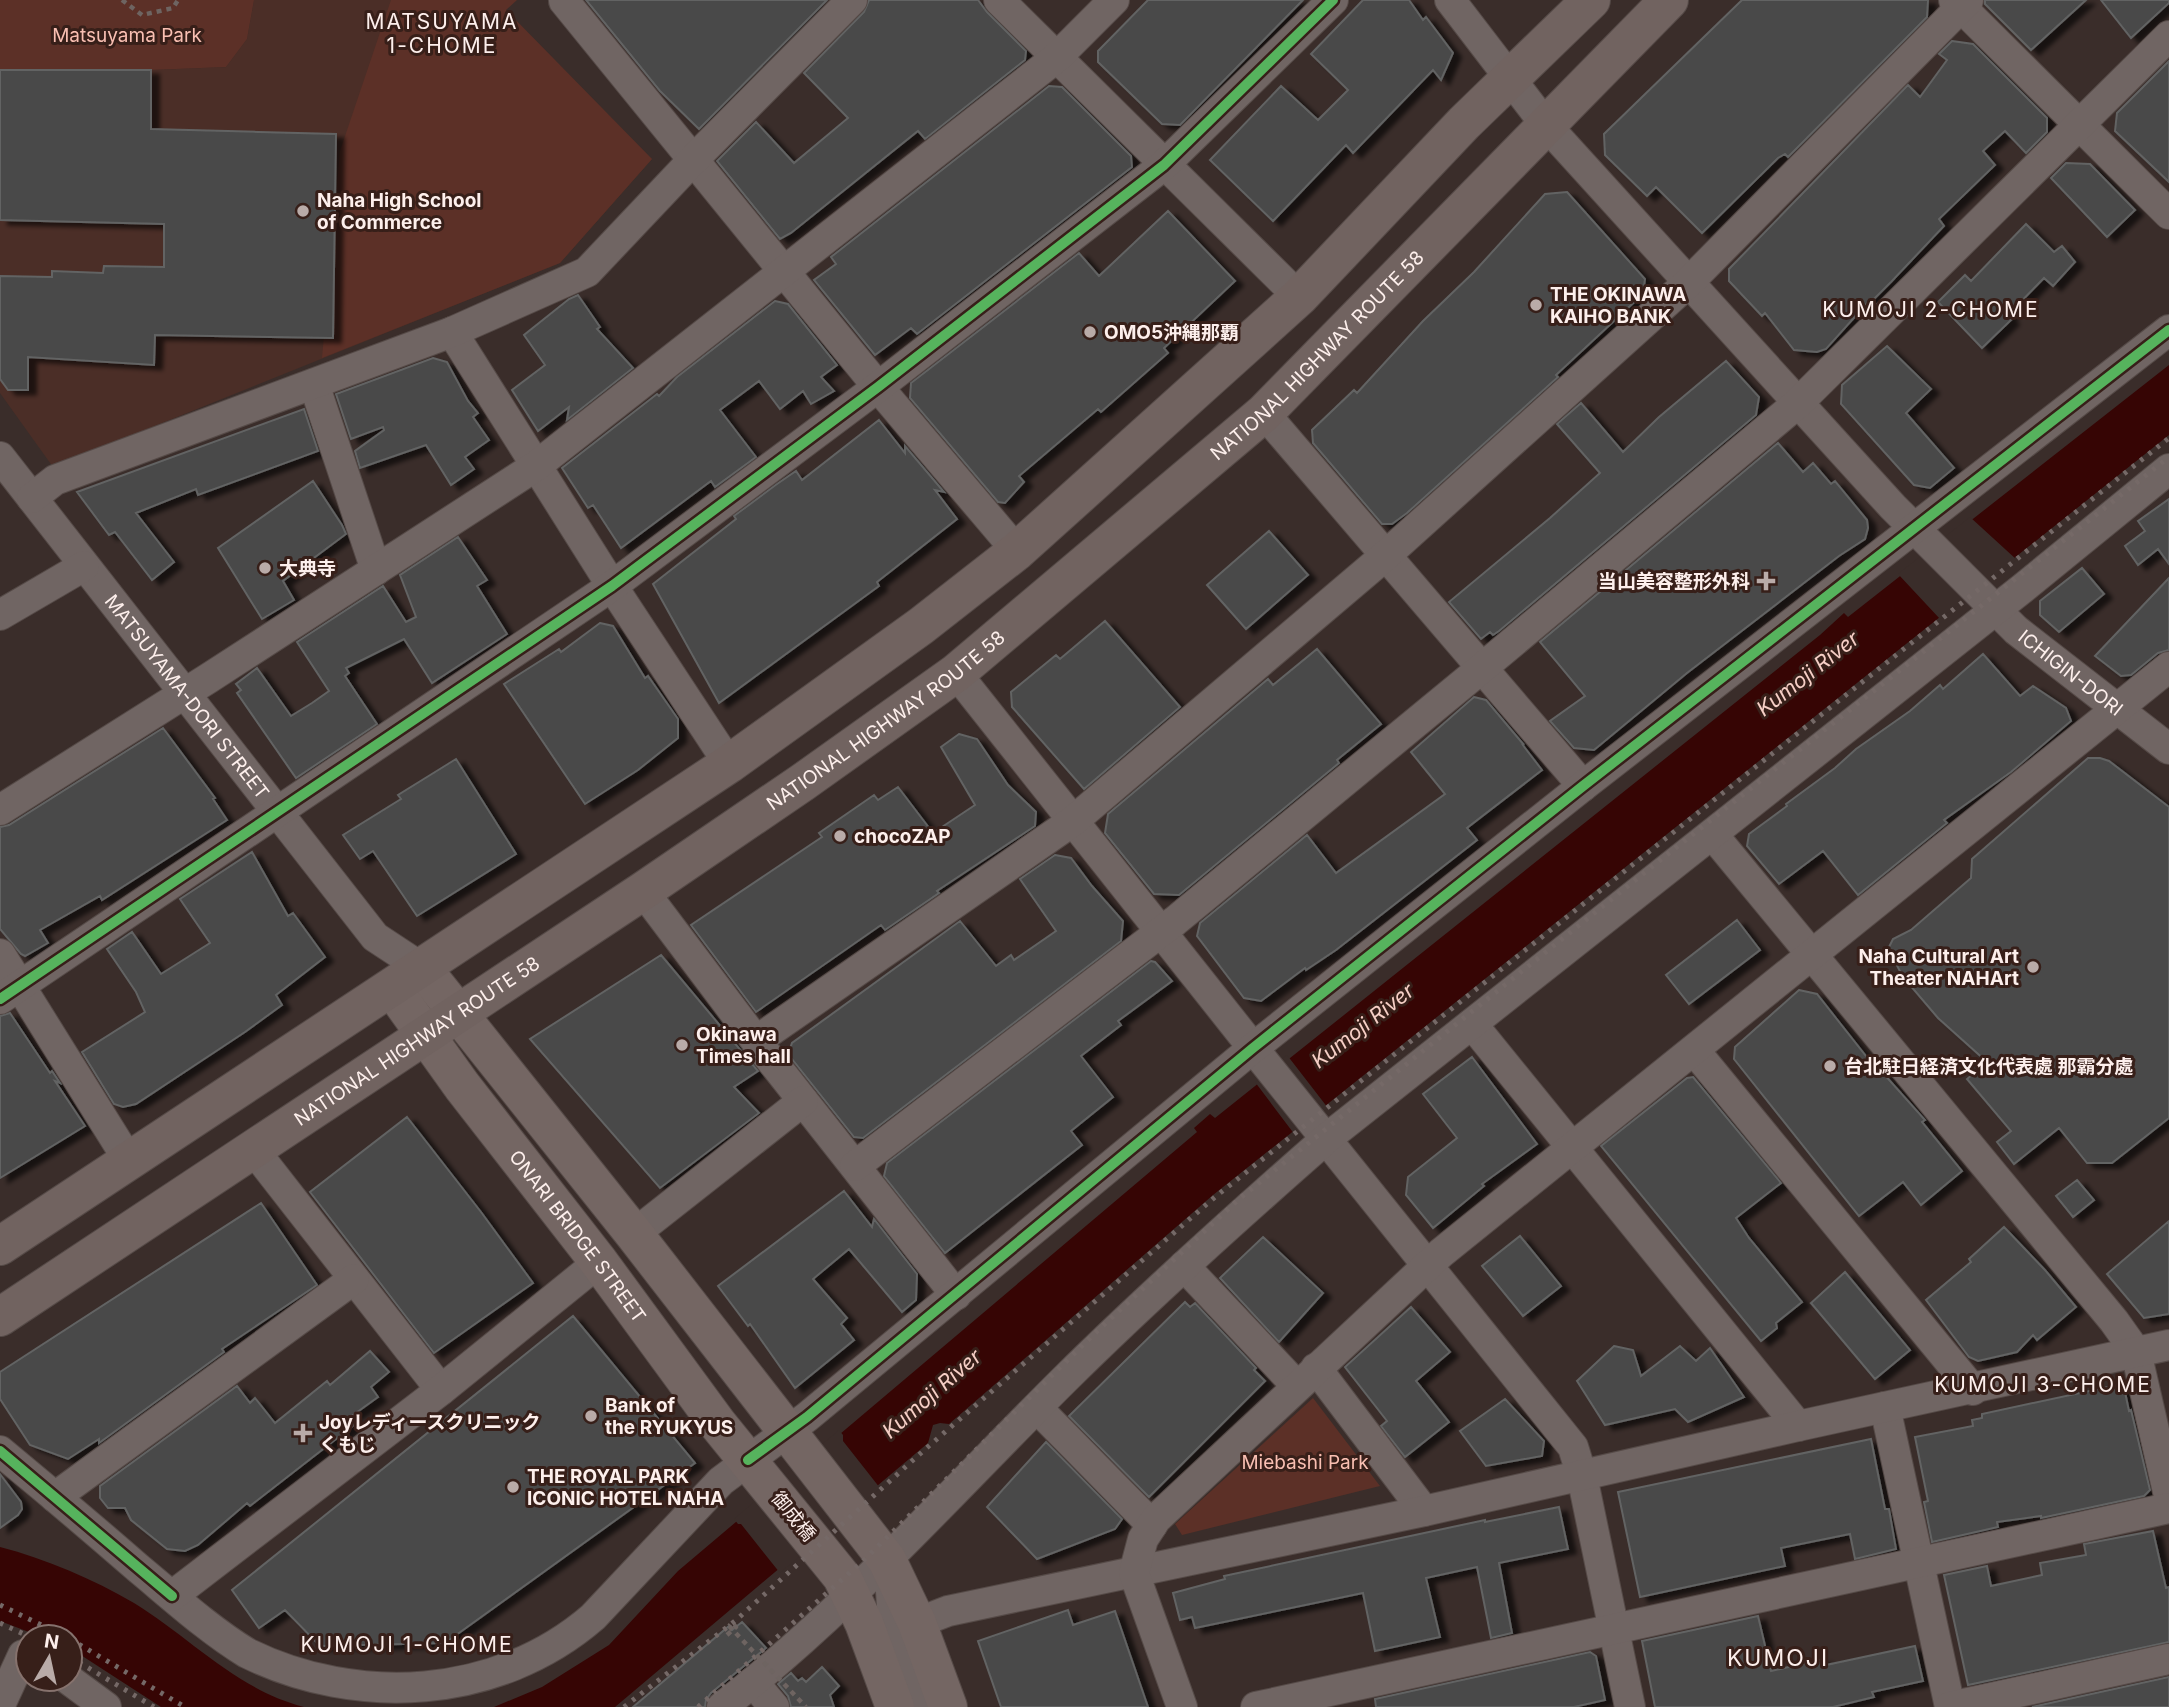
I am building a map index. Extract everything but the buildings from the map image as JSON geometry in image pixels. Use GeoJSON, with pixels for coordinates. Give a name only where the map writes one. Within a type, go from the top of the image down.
{"type":"FeatureCollection","features":[{"type":"Feature","properties":{"kind":"highway"},"geometry":{"type":"LineString","coordinates":[[0,1246],[729,764],[921,626],[1017,551],[1299,297],[1464,123],[1591,0]]}},
{"type":"Feature","properties":{"kind":"highway","name":"NATIONAL HIGHWAY ROUTE 58"},"geometry":{"type":"LineString","coordinates":[[0,1317],[643,891],[956,673],[1265,413],[1669,0]]}},
{"type":"Feature","properties":{"kind":"main road"},"geometry":{"type":"LineString","coordinates":[[407,978],[458,1014],[634,1234],[887,1560],[917,1623],[948,1707]]}},
{"type":"Feature","properties":{"kind":"main road","name":"ONARI BRIDGE STREET"},"geometry":{"type":"LineString","coordinates":[[407,978],[426,1035],[462,1086],[599,1262],[717,1423],[757,1471]]}},
{"type":"Feature","properties":{"kind":"main road","name":"御成橋"},"geometry":{"type":"LineString","coordinates":[[757,1471],[821,1550],[851,1593]]}},
{"type":"Feature","properties":{"kind":"main road"},"geometry":{"type":"LineString","coordinates":[[851,1593],[895,1707]]}},
{"type":"Feature","properties":{"kind":"street"},"geometry":{"type":"LineString","coordinates":[[566,0],[564,1],[878,387],[1017,551]]}},
{"type":"Feature","properties":{"kind":"street"},"geometry":{"type":"LineString","coordinates":[[32,498],[55,480],[452,332],[587,272],[693,160],[852,0]]}},
{"type":"Feature","properties":{"kind":"street"},"geometry":{"type":"LineString","coordinates":[[999,0],[1299,297]]}},
{"type":"Feature","properties":{"kind":"street"},"geometry":{"type":"LineString","coordinates":[[0,810],[536,466],[1056,58],[1114,0]]}},
{"type":"Feature","properties":{"kind":"street"},"geometry":{"type":"LineString","coordinates":[[10,993],[612,586],[878,387],[1164,165],[1333,0]]}},
{"type":"Feature","properties":{"kind":"street","name":"ICHIGIN-DORI"},"geometry":{"type":"LineString","coordinates":[[1450,0],[1545,124],[1922,536],[2022,635],[2169,749]]}},
{"type":"Feature","properties":{"kind":"street"},"geometry":{"type":"LineString","coordinates":[[756,1041],[1073,821],[1385,556],[1689,282],[1961,2],[2169,214]]}},
{"type":"Feature","properties":{"kind":"street"},"geometry":{"type":"LineString","coordinates":[[855,1166],[1161,932],[1798,403],[2169,36]]}},
{"type":"Feature","properties":{"kind":"street"},"geometry":{"type":"LineString","coordinates":[[0,1451],[172,1596],[248,1654],[276,1669],[334,1687],[393,1695],[424,1693],[453,1698],[544,1654],[593,1617],[721,1481],[757,1471],[795,1442],[956,1295],[1259,1056],[1583,786],[1922,536],[2169,330]]}},
{"type":"Feature","properties":{"kind":"street"},"geometry":{"type":"LineString","coordinates":[[452,332],[612,586],[729,764]]}},
{"type":"Feature","properties":{"kind":"street"},"geometry":{"type":"LineString","coordinates":[[314,384],[376,570]]}},
{"type":"Feature","properties":{"kind":"street"},"geometry":{"type":"LineString","coordinates":[[1265,413],[1583,786]]}},
{"type":"Feature","properties":{"kind":"street","name":"MATSUYAMA-DORI STREET"},"geometry":{"type":"LineString","coordinates":[[0,457],[407,978]]}},
{"type":"Feature","properties":{"kind":"street"},"geometry":{"type":"LineString","coordinates":[[722,1707],[887,1560],[1037,1408],[1319,1131],[1472,1024],[1713,835],[1985,601],[2169,469]]}},
{"type":"Feature","properties":{"kind":"street"},"geometry":{"type":"LineString","coordinates":[[0,615],[84,566]]}},
{"type":"Feature","properties":{"kind":"street"},"geometry":{"type":"LineString","coordinates":[[1182,1707],[1134,1573],[1143,1539],[1156,1519],[1427,1265],[2169,667]]}},
{"type":"Feature","properties":{"kind":"street"},"geometry":{"type":"LineString","coordinates":[[956,673],[1573,1447],[1582,1476],[1630,1707]]}},
{"type":"Feature","properties":{"kind":"street"},"geometry":{"type":"LineString","coordinates":[[1713,835],[2114,1321],[2136,1352],[2169,1496]]}},
{"type":"Feature","properties":{"kind":"street"},"geometry":{"type":"LineString","coordinates":[[643,891],[756,1041],[956,1295]]}},
{"type":"Feature","properties":{"kind":"street"},"geometry":{"type":"LineString","coordinates":[[0,954],[10,993],[129,1161]]}},
{"type":"Feature","properties":{"kind":"street"},"geometry":{"type":"LineString","coordinates":[[1472,1024],[1798,1426]]}},
{"type":"Feature","properties":{"kind":"street"},"geometry":{"type":"LineString","coordinates":[[1694,1050],[1973,1390]]}},
{"type":"Feature","properties":{"kind":"street"},"geometry":{"type":"LineString","coordinates":[[634,1234],[803,1101]]}},
{"type":"Feature","properties":{"kind":"street"},"geometry":{"type":"LineString","coordinates":[[253,1149],[441,1390]]}},
{"type":"Feature","properties":{"kind":"street"},"geometry":{"type":"LineString","coordinates":[[172,1596],[441,1390],[599,1262]]}},
{"type":"Feature","properties":{"kind":"street"},"geometry":{"type":"LineString","coordinates":[[1184,1266],[1307,1377],[1424,1511]]}},
{"type":"Feature","properties":{"kind":"street"},"geometry":{"type":"LineString","coordinates":[[55,1497],[354,1279]]}},
{"type":"Feature","properties":{"kind":"street"},"geometry":{"type":"LineString","coordinates":[[917,1623],[948,1611],[1424,1511],[2169,1345]]}},
{"type":"Feature","properties":{"kind":"street"},"geometry":{"type":"LineString","coordinates":[[1885,1407],[1950,1707],[2169,1659]]}},
{"type":"Feature","properties":{"kind":"street"},"geometry":{"type":"LineString","coordinates":[[1037,1408],[1152,1525]]}},
{"type":"Feature","properties":{"kind":"street"},"geometry":{"type":"LineString","coordinates":[[1256,1707],[2169,1508]]}},
{"type":"Feature","properties":{"kind":"street"},"geometry":{"type":"LineString","coordinates":[[887,1560],[894,1634],[920,1707]]}},
{"type":"Feature","properties":{"kind":"street"},"geometry":{"type":"LineString","coordinates":[[0,1705],[14,1663]]}},
{"type":"Feature","properties":{"kind":"street"},"geometry":{"type":"LineString","coordinates":[[753,1682],[774,1707]]}},
{"type":"Feature","properties":{"kind":"street"},"geometry":{"type":"LineString","coordinates":[[84,1691],[106,1707]]}},
{"type":"Feature","properties":{"kind":"path"},"geometry":{"type":"LineString","coordinates":[[122,0],[142,15],[173,8],[178,0]]}},
{"type":"Feature","properties":{"kind":"path"},"geometry":{"type":"LineString","coordinates":[[727,1635],[736,1627],[732,1623],[729,1626],[806,1707]]}},
{"type":"Feature","properties":{"kind":"shaded area","name":"Naha High School of Commerce"},"geometry":{"type":"Polygon","coordinates":[[[254,0],[439,0],[652,159],[560,263],[53,467],[0,393],[0,70],[226,67],[247,39],[254,0]]]}},
{"type":"Feature","properties":{"kind":"green space","name":"Matsuyama Park"},"geometry":{"type":"Polygon","coordinates":[[[0,0],[254,0],[247,39],[226,67],[0,70],[0,0]]]}},
{"type":"Feature","properties":{"kind":"green space"},"geometry":{"type":"Polygon","coordinates":[[[391,0],[517,0],[506,10],[652,159],[560,263],[322,358],[340,151],[391,0]]]}},
{"type":"Feature","properties":{"kind":"green space","name":"Miebashi Park"},"geometry":{"type":"Polygon","coordinates":[[[1313,1398],[1380,1486],[1182,1535],[1175,1524],[1313,1398]]]}},
{"type":"Feature","properties":{"kind":"water","name":"Kumoji River"},"geometry":{"type":"Polygon","coordinates":[[[2169,365],[2169,435],[1213,1195],[949,1424],[933,1425],[928,1443],[615,1707],[494,1707],[542,1687],[609,1645],[678,1571],[1197,1132],[1194,1128],[1210,1114],[1215,1118],[1820,635],[1844,613],[1848,617],[2169,365]]]}},
{"type":"Feature","properties":{"kind":"water"},"geometry":{"type":"Polygon","coordinates":[[[0,1547],[52,1564],[118,1594],[155,1617],[236,1676],[280,1699],[304,1707],[161,1707],[84,1657],[84,1623],[14,1623],[14,1626],[0,1621],[0,1547]]]}},
{"type":"Feature","properties":{"kind":"pier"},"geometry":{"type":"Polygon","coordinates":[[[1970,517],[2017,560],[1940,619],[1898,574],[1970,517]]]}},
{"type":"Feature","properties":{"kind":"pier"},"geometry":{"type":"Polygon","coordinates":[[[1287,1055],[1328,1108],[1295,1135],[1255,1082],[1287,1055]]]}},
{"type":"Feature","properties":{"kind":"pier"},"geometry":{"type":"Polygon","coordinates":[[[839,1430],[843,1441],[880,1488],[780,1573],[734,1519],[839,1430]]]}},
{"type":"Feature","properties":{"kind":"railway"},"geometry":{"type":"LineString","coordinates":[[624,1707],[735,1621],[922,1452],[1215,1197],[2169,438]]}},
{"type":"Feature","properties":{"kind":"railway"},"geometry":{"type":"LineString","coordinates":[[698,1707],[863,1561],[1092,1336],[1239,1199],[1644,873],[2169,457]]}},
{"type":"Feature","properties":{"kind":"railway"},"geometry":{"type":"LineString","coordinates":[[0,1605],[37,1623]]}},
{"type":"Feature","properties":{"kind":"railway"},"geometry":{"type":"LineString","coordinates":[[0,1623],[14,1630]]}},
{"type":"Feature","properties":{"kind":"railway"},"geometry":{"type":"LineString","coordinates":[[84,1647],[185,1707]]}},
{"type":"Feature","properties":{"kind":"railway"},"geometry":{"type":"LineString","coordinates":[[84,1665],[154,1707]]}},
{"type":"Feature","properties":{"kind":"cycle path"},"geometry":{"type":"LineString","coordinates":[[0,999],[612,586],[878,387],[1164,165],[1333,0]]}},
{"type":"Feature","properties":{"kind":"cycle path"},"geometry":{"type":"LineString","coordinates":[[748,1460],[807,1417],[1253,1048],[1583,786],[2169,330]]}},
{"type":"Feature","properties":{"kind":"cycle path"},"geometry":{"type":"LineString","coordinates":[[0,1451],[172,1596]]}},
{"type":"Feature","properties":{"kind":"place","name":"Naha High School of Commerce"},"geometry":{"type":"Point","coordinates":[303,211]}},
{"type":"Feature","properties":{"kind":"place","name":"THE OKINAWA KAIHO BANK"},"geometry":{"type":"Point","coordinates":[1536,305]}},
{"type":"Feature","properties":{"kind":"place","name":"OMO5沖縄那覇"},"geometry":{"type":"Point","coordinates":[1090,332]}},
{"type":"Feature","properties":{"kind":"place","name":"大典寺"},"geometry":{"type":"Point","coordinates":[265,568]}},
{"type":"Feature","properties":{"kind":"place","name":"当山美容整形外科"},"geometry":{"type":"Point","coordinates":[1766,581]}},
{"type":"Feature","properties":{"kind":"place","name":"chocoZAP"},"geometry":{"type":"Point","coordinates":[840,836]}},
{"type":"Feature","properties":{"kind":"place","name":"Naha Cultural Art Theater NAHArt"},"geometry":{"type":"Point","coordinates":[2033,967]}},
{"type":"Feature","properties":{"kind":"place","name":"Okinawa Times hall"},"geometry":{"type":"Point","coordinates":[682,1045]}},
{"type":"Feature","properties":{"kind":"place","name":"台北駐日経済文化代表處 那霸分處"},"geometry":{"type":"Point","coordinates":[1830,1066]}},
{"type":"Feature","properties":{"kind":"place","name":"Bank of the RYUKYUS"},"geometry":{"type":"Point","coordinates":[591,1416]}},
{"type":"Feature","properties":{"kind":"place","name":"Joyレディースクリニック くもじ"},"geometry":{"type":"Point","coordinates":[303,1433]}},
{"type":"Feature","properties":{"kind":"place","name":"THE ROYAL PARK ICONIC HOTEL NAHA"},"geometry":{"type":"Point","coordinates":[513,1487]}},
{"type":"Feature","properties":{"kind":"district","name":"MATSUYAMA 1-CHOME"},"geometry":{"type":"Point","coordinates":[442,34]}},
{"type":"Feature","properties":{"kind":"district","name":"KUMOJI 2-CHOME"},"geometry":{"type":"Point","coordinates":[1931,310]}},
{"type":"Feature","properties":{"kind":"district","name":"KUMOJI 3-CHOME"},"geometry":{"type":"Point","coordinates":[2043,1385]}},
{"type":"Feature","properties":{"kind":"district","name":"KUMOJI 1-CHOME"},"geometry":{"type":"Point","coordinates":[407,1645]}},
{"type":"Feature","properties":{"kind":"district","name":"KUMOJI"},"geometry":{"type":"Point","coordinates":[1778,1658]}}]}
